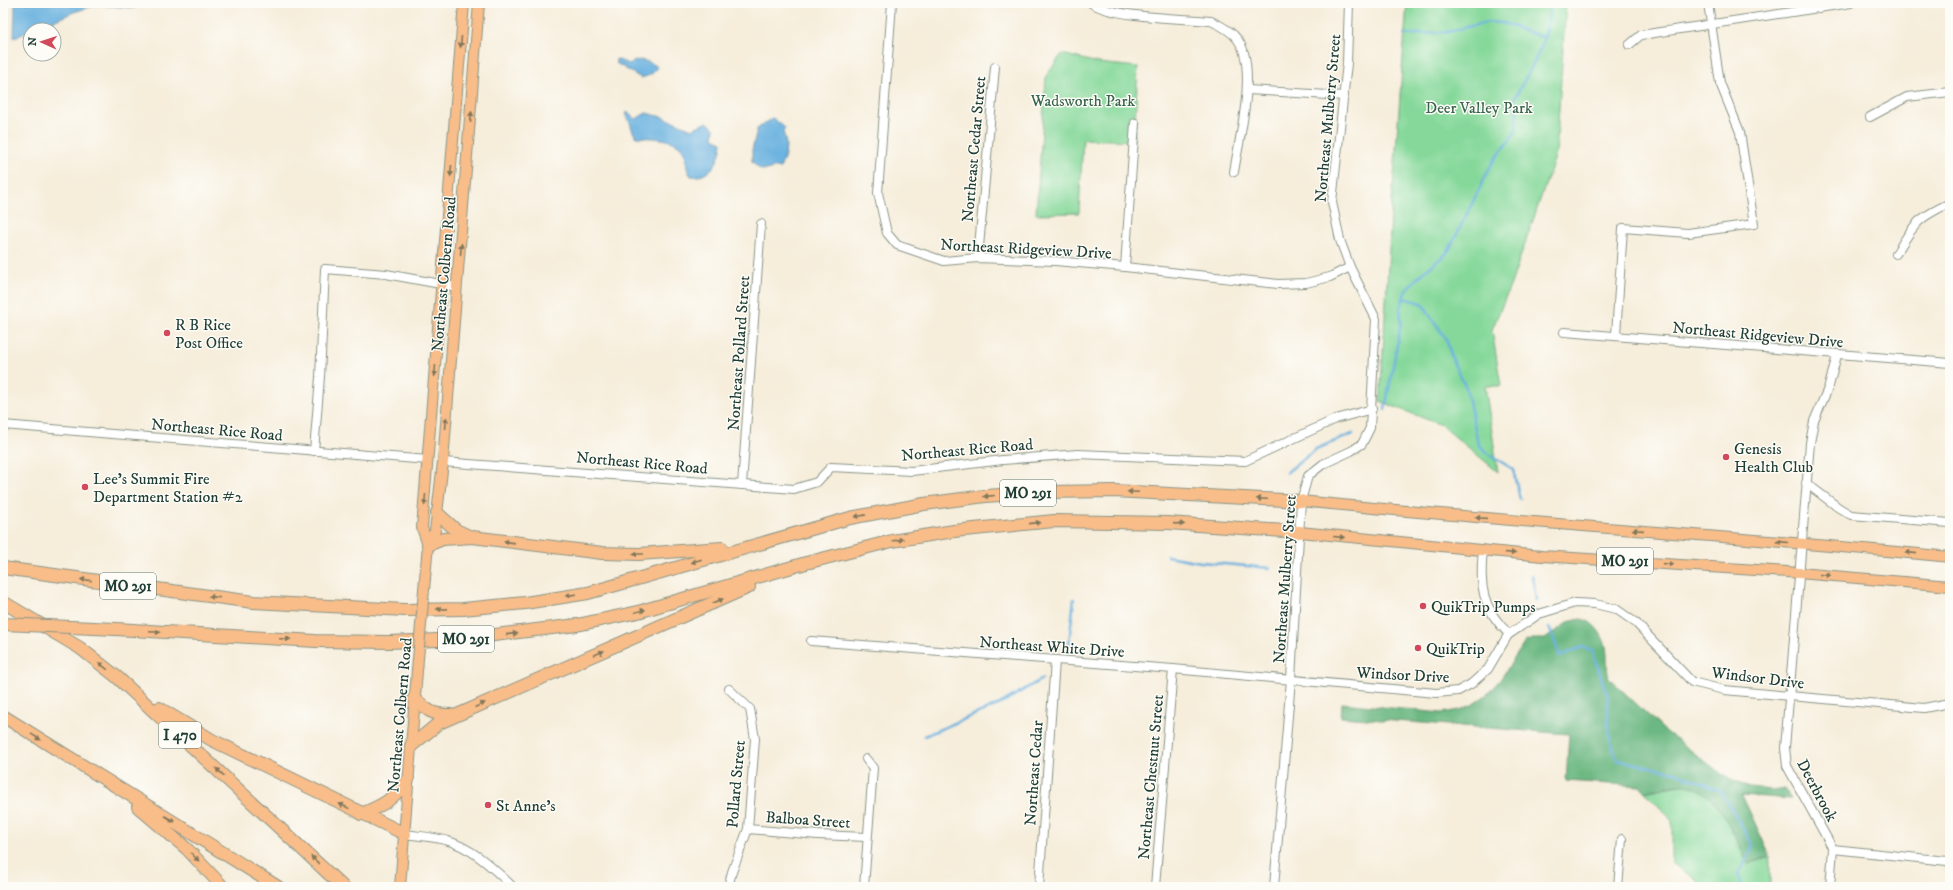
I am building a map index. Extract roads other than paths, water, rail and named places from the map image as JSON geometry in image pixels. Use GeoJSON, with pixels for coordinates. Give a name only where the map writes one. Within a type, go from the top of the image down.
{"type":"FeatureCollection","features":[{"type":"Feature","properties":{"kind":"highway","name":"MO 291"},"geometry":{"type":"LineString","coordinates":[[3,568],[253,602],[404,610],[463,609],[524,603],[588,593],[850,518],[924,504],[985,496],[1047,492],[1114,491],[1301,501]]}},
{"type":"Feature","properties":{"kind":"highway"},"geometry":{"type":"LineString","coordinates":[[437,513],[456,530],[472,537]]}},
{"type":"Feature","properties":{"kind":"highway","name":"MO 291"},"geometry":{"type":"LineString","coordinates":[[3,624],[315,641],[389,642],[462,639],[577,625],[638,612],[806,563],[892,541],[954,531],[1054,521],[1168,523],[1300,532]]}},
{"type":"Feature","properties":{"kind":"highway"},"geometry":{"type":"LineString","coordinates":[[428,545],[443,538],[472,537],[562,549],[639,554],[701,550],[761,543]]}},
{"type":"Feature","properties":{"kind":"highway"},"geometry":{"type":"LineString","coordinates":[[411,746],[439,723],[806,563]]}},
{"type":"Feature","properties":{"kind":"highway","name":"I 470"},"geometry":{"type":"LineString","coordinates":[[3,602],[80,648],[117,677],[343,887]]}},
{"type":"Feature","properties":{"kind":"highway"},"geometry":{"type":"LineString","coordinates":[[117,677],[168,714],[212,740],[360,814],[405,834]]}},
{"type":"Feature","properties":{"kind":"highway"},"geometry":{"type":"LineString","coordinates":[[414,698],[431,713],[455,716]]}},
{"type":"Feature","properties":{"kind":"highway"},"geometry":{"type":"LineString","coordinates":[[3,716],[278,887]]}},
{"type":"Feature","properties":{"kind":"highway"},"geometry":{"type":"LineString","coordinates":[[89,770],[161,826],[187,849],[223,887]]}},
{"type":"Feature","properties":{"kind":"highway"},"geometry":{"type":"LineString","coordinates":[[360,814],[381,806],[395,796],[408,780]]}},
{"type":"Feature","properties":{"kind":"main road","name":"Northeast Colbern Road"},"geometry":{"type":"LineString","coordinates":[[428,545],[422,528],[464,3]]}},
{"type":"Feature","properties":{"kind":"main road","name":"Northeast Colbern Road"},"geometry":{"type":"LineString","coordinates":[[400,887],[414,698],[428,545],[435,531],[443,462],[458,287],[479,3]]}},
{"type":"Feature","properties":{"kind":"main road"},"geometry":{"type":"LineString","coordinates":[[429,441],[433,450],[443,462]]}},
{"type":"Feature","properties":{"kind":"main road","name":"MO 291"},"geometry":{"type":"LineString","coordinates":[[1301,501],[1409,512],[1801,543],[1950,557]]}},
{"type":"Feature","properties":{"kind":"main road","name":"MO 291"},"geometry":{"type":"LineString","coordinates":[[1300,532],[1483,550],[1799,573],[1950,586]]}},
{"type":"Feature","properties":{"kind":"street","name":"Northeast Ridgeview Drive"},"geometry":{"type":"LineString","coordinates":[[892,3],[878,193],[887,233],[897,245],[944,261],[978,258],[1055,261],[1278,284],[1306,284],[1330,277],[1350,267]]}},
{"type":"Feature","properties":{"kind":"street"},"geometry":{"type":"LineString","coordinates":[[1091,3],[1098,7],[1120,12],[1219,24],[1238,40],[1246,61],[1248,90],[1234,172]]}},
{"type":"Feature","properties":{"kind":"street","name":"Northeast Mulberry Street"},"geometry":{"type":"LineString","coordinates":[[1274,887],[1291,679],[1301,501],[1308,476],[1323,464],[1351,451],[1362,444],[1370,428],[1372,409],[1376,319],[1350,267],[1340,240],[1332,202],[1344,96],[1349,3]]}},
{"type":"Feature","properties":{"kind":"street"},"geometry":{"type":"LineString","coordinates":[[1616,335],[1623,228],[1697,233],[1754,224],[1740,132],[1720,83],[1708,3]]}},
{"type":"Feature","properties":{"kind":"street"},"geometry":{"type":"LineString","coordinates":[[1629,45],[1641,35],[1851,3]]}},
{"type":"Feature","properties":{"kind":"street","name":"Northeast Cedar Street"},"geometry":{"type":"LineString","coordinates":[[978,258],[995,67]]}},
{"type":"Feature","properties":{"kind":"street"},"geometry":{"type":"LineString","coordinates":[[1248,90],[1344,96]]}},
{"type":"Feature","properties":{"kind":"street"},"geometry":{"type":"LineString","coordinates":[[1870,117],[1907,97],[1920,94],[1950,92]]}},
{"type":"Feature","properties":{"kind":"street"},"geometry":{"type":"LineString","coordinates":[[1124,267],[1135,123]]}},
{"type":"Feature","properties":{"kind":"street"},"geometry":{"type":"LineString","coordinates":[[1896,254],[1913,227],[1921,218],[1950,203]]}},
{"type":"Feature","properties":{"kind":"street","name":"Northeast Pollard Street"},"geometry":{"type":"LineString","coordinates":[[742,485],[761,224]]}},
{"type":"Feature","properties":{"kind":"street"},"geometry":{"type":"LineString","coordinates":[[314,451],[320,377],[325,269],[386,274],[458,287]]}},
{"type":"Feature","properties":{"kind":"street","name":"Northeast Ridgeview Drive"},"geometry":{"type":"LineString","coordinates":[[1564,332],[1616,335],[1950,364]]}},
{"type":"Feature","properties":{"kind":"street","name":"Deerbrook"},"geometry":{"type":"LineString","coordinates":[[1833,849],[1787,766],[1785,748],[1810,443],[1814,421],[1829,386],[1837,355]]}},
{"type":"Feature","properties":{"kind":"street","name":"Northeast Rice Road"},"geometry":{"type":"LineString","coordinates":[[443,462],[794,489],[817,482],[831,467],[912,471],[1003,460],[1078,454],[1245,461],[1336,419],[1372,409]]}},
{"type":"Feature","properties":{"kind":"street","name":"Northeast Rice Road"},"geometry":{"type":"LineString","coordinates":[[3,425],[428,460]]}},
{"type":"Feature","properties":{"kind":"street"},"geometry":{"type":"LineString","coordinates":[[1806,483],[1839,508],[1851,515],[1950,523]]}},
{"type":"Feature","properties":{"kind":"street"},"geometry":{"type":"LineString","coordinates":[[1483,550],[1481,570],[1483,595],[1497,623],[1508,634]]}},
{"type":"Feature","properties":{"kind":"street","name":"Windsor Drive"},"geometry":{"type":"LineString","coordinates":[[1291,679],[1436,693],[1458,690],[1471,684],[1488,669],[1508,634],[1539,614],[1575,603],[1595,604],[1616,609],[1636,623],[1692,682],[1724,690],[1924,708],[1950,703]]}},
{"type":"Feature","properties":{"kind":"street","name":"Northeast White Drive"},"geometry":{"type":"LineString","coordinates":[[811,641],[1291,679]]}},
{"type":"Feature","properties":{"kind":"street","name":"Northeast Cedar"},"geometry":{"type":"LineString","coordinates":[[1039,887],[1055,661]]}},
{"type":"Feature","properties":{"kind":"street","name":"Northeast Chestnut Street"},"geometry":{"type":"LineString","coordinates":[[1155,887],[1173,669]]}},
{"type":"Feature","properties":{"kind":"street","name":"Pollard Street"},"geometry":{"type":"LineString","coordinates":[[728,887],[748,829],[755,739],[750,709],[729,689]]}},
{"type":"Feature","properties":{"kind":"street"},"geometry":{"type":"LineString","coordinates":[[864,887],[872,768],[866,759]]}},
{"type":"Feature","properties":{"kind":"street","name":"Balboa Street"},"geometry":{"type":"LineString","coordinates":[[748,829],[818,835],[867,836]]}},
{"type":"Feature","properties":{"kind":"street"},"geometry":{"type":"LineString","coordinates":[[405,834],[444,840],[454,844],[482,858],[513,887]]}},
{"type":"Feature","properties":{"kind":"street"},"geometry":{"type":"LineString","coordinates":[[1618,887],[1622,839]]}},
{"type":"Feature","properties":{"kind":"street"},"geometry":{"type":"LineString","coordinates":[[1830,887],[1833,849],[1947,860],[1950,862]]}},
{"type":"Feature","properties":{"kind":"water"},"geometry":{"type":"Polygon","coordinates":[[[15,3],[153,3],[133,8],[97,5],[74,12],[51,22],[22,22],[22,35],[14,38],[15,3]]]}},
{"type":"Feature","properties":{"kind":"water"},"geometry":{"type":"Polygon","coordinates":[[[616,59],[629,64],[643,60],[657,66],[653,73],[641,78],[616,63],[616,59]]]}},
{"type":"Feature","properties":{"kind":"water"},"geometry":{"type":"Polygon","coordinates":[[[627,112],[636,119],[646,113],[663,117],[692,129],[707,122],[714,128],[713,138],[722,142],[720,155],[717,161],[709,171],[704,174],[691,176],[687,170],[686,158],[679,146],[667,140],[637,137],[633,132],[626,116],[627,112]]]}},
{"type":"Feature","properties":{"kind":"water"},"geometry":{"type":"Polygon","coordinates":[[[773,118],[785,128],[783,132],[786,146],[785,154],[780,168],[764,170],[760,169],[752,162],[752,150],[757,129],[773,118]]]}},
{"type":"Feature","properties":{"kind":"waterway"},"geometry":{"type":"LineString","coordinates":[[1385,409],[1401,323],[1400,309],[1405,292],[1416,279],[1448,252],[1492,163],[1516,131],[1517,112],[1513,101],[1543,42],[1547,29],[1549,3]]}},
{"type":"Feature","properties":{"kind":"waterway"},"geometry":{"type":"LineString","coordinates":[[1404,35],[1447,32],[1488,22],[1503,23],[1545,38]]}},
{"type":"Feature","properties":{"kind":"waterway"},"geometry":{"type":"LineString","coordinates":[[1403,298],[1422,303],[1446,339],[1454,364],[1466,387],[1478,444],[1488,454],[1513,469],[1520,499]]}},
{"type":"Feature","properties":{"kind":"waterway"},"geometry":{"type":"LineString","coordinates":[[1286,473],[1316,449],[1353,434]]}},
{"type":"Feature","properties":{"kind":"waterway"},"geometry":{"type":"LineString","coordinates":[[1167,556],[1201,562],[1270,568]]}},
{"type":"Feature","properties":{"kind":"waterway"},"geometry":{"type":"LineString","coordinates":[[1532,575],[1536,600]]}},
{"type":"Feature","properties":{"kind":"waterway"},"geometry":{"type":"LineString","coordinates":[[1068,652],[1074,599]]}},
{"type":"Feature","properties":{"kind":"waterway"},"geometry":{"type":"LineString","coordinates":[[1549,627],[1560,656],[1582,647],[1592,650],[1608,698],[1608,732],[1617,760],[1675,772],[1721,791],[1753,846],[1739,874],[1742,887]]}},
{"type":"Feature","properties":{"kind":"waterway"},"geometry":{"type":"LineString","coordinates":[[924,736],[1000,704],[1042,679]]}},
{"type":"Feature","properties":{"kind":"place","name":"R B Rice Post Office"},"geometry":{"type":"Point","coordinates":[167,333]}},
{"type":"Feature","properties":{"kind":"place","name":"Genesis Health Club"},"geometry":{"type":"Point","coordinates":[1726,457]}},
{"type":"Feature","properties":{"kind":"place","name":"Lee's Summit Fire Department Station #2"},"geometry":{"type":"Point","coordinates":[85,487]}},
{"type":"Feature","properties":{"kind":"place","name":"QuikTrip Pumps"},"geometry":{"type":"Point","coordinates":[1423,606]}},
{"type":"Feature","properties":{"kind":"place","name":"QuikTrip"},"geometry":{"type":"Point","coordinates":[1418,648]}},
{"type":"Feature","properties":{"kind":"place","name":"St Anne's"},"geometry":{"type":"Point","coordinates":[488,805]}},
{"type":"Feature","properties":{"kind":"park label","name":"Wadsworth Park"},"geometry":{"type":"Point","coordinates":[1083,100]}},
{"type":"Feature","properties":{"kind":"park label","name":"Deer Valley Park"},"geometry":{"type":"Point","coordinates":[1479,107]}}]}
